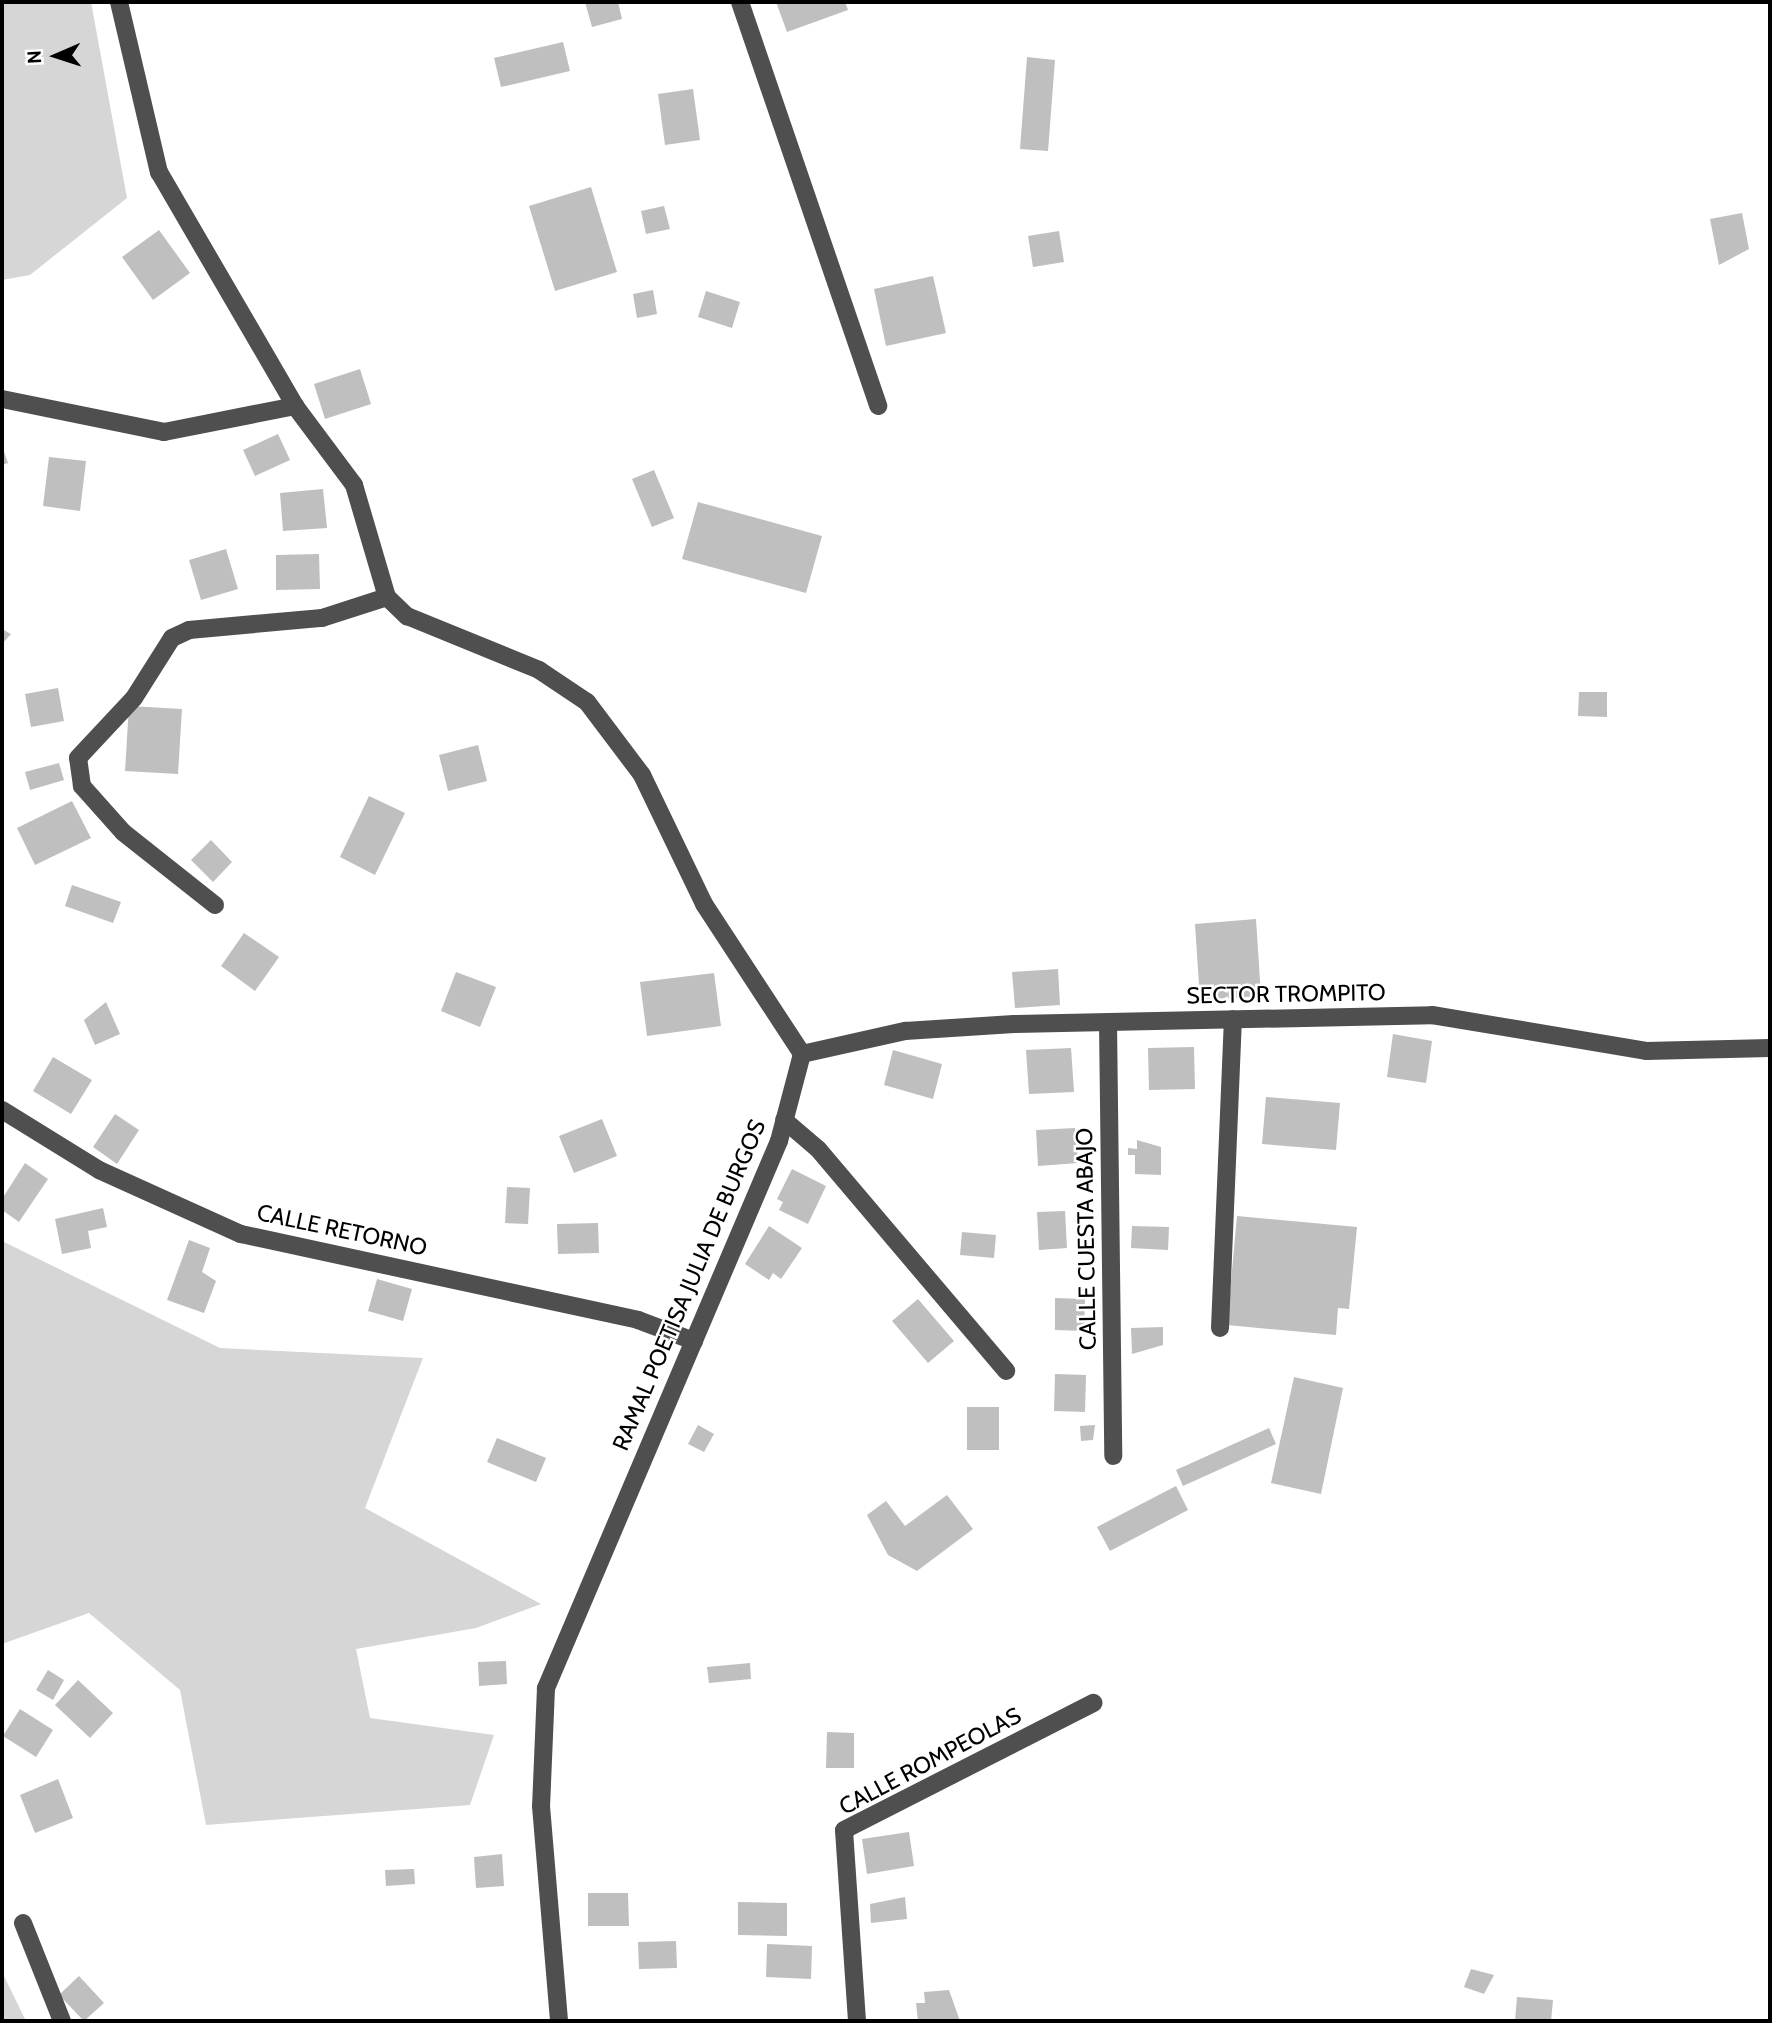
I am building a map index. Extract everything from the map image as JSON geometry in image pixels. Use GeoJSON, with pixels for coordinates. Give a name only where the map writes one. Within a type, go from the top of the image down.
{"type":"FeatureCollection","features":[{"type":"Feature","properties":{"kind":"street"},"geometry":{"type":"LineString","coordinates":[[119,2],[159,172],[295,406],[354,485],[387,597],[407,616],[539,670],[587,702],[642,775],[704,904],[802,1054]]}},
{"type":"Feature","properties":{"kind":"street"},"geometry":{"type":"LineString","coordinates":[[740,2],[877,406]]}},
{"type":"Feature","properties":{"kind":"street"},"geometry":{"type":"LineString","coordinates":[[2,399],[164,432],[295,406]]}},
{"type":"Feature","properties":{"kind":"street"},"geometry":{"type":"LineString","coordinates":[[215,905],[122,832],[82,786],[78,758],[134,698],[172,638],[189,630],[322,618],[387,597]]}},
{"type":"Feature","properties":{"kind":"street","name":"SECTOR TROMPITO"},"geometry":{"type":"LineString","coordinates":[[802,1054],[905,1031],[1108,1022],[1432,1015],[1646,1051],[1770,1048]]}},
{"type":"Feature","properties":{"kind":"street"},"geometry":{"type":"LineString","coordinates":[[1220,1328],[1233,1019]]}},
{"type":"Feature","properties":{"kind":"street","name":"CALLE CUESTA ABAJO"},"geometry":{"type":"LineString","coordinates":[[1108,1022],[1113,1456]]}},
{"type":"Feature","properties":{"kind":"street","name":"RAMAL POETISA JULIA DE BURGOS"},"geometry":{"type":"LineString","coordinates":[[559,2021],[541,1806],[546,1688],[785,1119],[802,1054]]}},
{"type":"Feature","properties":{"kind":"street","name":"CALLE RETORNO"},"geometry":{"type":"LineString","coordinates":[[2,1110],[99,1170],[241,1234],[638,1320],[694,1341]]}},
{"type":"Feature","properties":{"kind":"street"},"geometry":{"type":"LineString","coordinates":[[785,1119],[818,1149],[1006,1371]]}},
{"type":"Feature","properties":{"kind":"street","name":"CALLE ROMPEOLAS"},"geometry":{"type":"LineString","coordinates":[[857,2021],[844,1830],[1093,1703]]}},
{"type":"Feature","properties":{"kind":"street"},"geometry":{"type":"LineString","coordinates":[[23,1923],[62,2021]]}},
{"type":"Feature","properties":{"kind":"shaded area"},"geometry":{"type":"Polygon","coordinates":[[[2,2],[91,2],[127,198],[30,275],[2,280],[2,2]]]}},
{"type":"Feature","properties":{"kind":"shaded area"},"geometry":{"type":"Polygon","coordinates":[[[2,1241],[220,1348],[423,1358],[365,1508],[541,1604],[476,1628],[356,1649],[370,1718],[494,1735],[470,1805],[206,1825],[180,1690],[89,1613],[2,1644],[2,1241]]]}},
{"type":"Feature","properties":{"kind":"shaded area"},"geometry":{"type":"Polygon","coordinates":[[[2,1972],[26,2021],[2,2021],[2,1972]]]}},
{"type":"Feature","properties":{"kind":"building"},"geometry":{"type":"Polygon","coordinates":[[[585,2],[618,2],[622,19],[592,27],[585,2]]]}},
{"type":"Feature","properties":{"kind":"building"},"geometry":{"type":"Polygon","coordinates":[[[776,2],[845,2],[848,10],[787,32],[776,2]]]}},
{"type":"Feature","properties":{"kind":"building"},"geometry":{"type":"Polygon","coordinates":[[[563,42],[570,71],[501,87],[494,58],[563,42]]]}},
{"type":"Feature","properties":{"kind":"building"},"geometry":{"type":"Polygon","coordinates":[[[1027,57],[1055,60],[1048,151],[1020,149],[1027,57]]]}},
{"type":"Feature","properties":{"kind":"building"},"geometry":{"type":"Polygon","coordinates":[[[693,89],[700,140],[665,145],[658,94],[693,89]]]}},
{"type":"Feature","properties":{"kind":"building"},"geometry":{"type":"Polygon","coordinates":[[[591,187],[617,272],[555,291],[529,206],[591,187]]]}},
{"type":"Feature","properties":{"kind":"building"},"geometry":{"type":"Polygon","coordinates":[[[664,206],[670,229],[646,234],[641,211],[664,206]]]}},
{"type":"Feature","properties":{"kind":"building"},"geometry":{"type":"Polygon","coordinates":[[[1742,213],[1749,249],[1719,265],[1710,219],[1742,213]]]}},
{"type":"Feature","properties":{"kind":"building"},"geometry":{"type":"Polygon","coordinates":[[[159,230],[190,273],[153,300],[122,257],[159,230]]]}},
{"type":"Feature","properties":{"kind":"building"},"geometry":{"type":"Polygon","coordinates":[[[1059,231],[1064,262],[1033,267],[1028,236],[1059,231]]]}},
{"type":"Feature","properties":{"kind":"building"},"geometry":{"type":"Polygon","coordinates":[[[933,276],[946,333],[886,346],[874,289],[933,276]]]}},
{"type":"Feature","properties":{"kind":"building"},"geometry":{"type":"Polygon","coordinates":[[[653,290],[657,314],[637,318],[633,294],[653,290]]]}},
{"type":"Feature","properties":{"kind":"building"},"geometry":{"type":"Polygon","coordinates":[[[706,291],[740,302],[732,328],[698,317],[706,291]]]}},
{"type":"Feature","properties":{"kind":"building"},"geometry":{"type":"Polygon","coordinates":[[[360,369],[371,404],[325,419],[314,384],[360,369]]]}},
{"type":"Feature","properties":{"kind":"building"},"geometry":{"type":"Polygon","coordinates":[[[278,434],[290,460],[255,476],[243,450],[278,434]]]}},
{"type":"Feature","properties":{"kind":"building"},"geometry":{"type":"Polygon","coordinates":[[[2,446],[8,463],[2,465],[2,446]]]}},
{"type":"Feature","properties":{"kind":"building"},"geometry":{"type":"Polygon","coordinates":[[[49,457],[86,461],[80,511],[43,506],[49,457]]]}},
{"type":"Feature","properties":{"kind":"building"},"geometry":{"type":"Polygon","coordinates":[[[654,470],[674,518],[652,527],[632,479],[654,470]]]}},
{"type":"Feature","properties":{"kind":"building"},"geometry":{"type":"Polygon","coordinates":[[[323,489],[327,528],[283,531],[280,493],[323,489]]]}},
{"type":"Feature","properties":{"kind":"building"},"geometry":{"type":"Polygon","coordinates":[[[698,502],[822,536],[806,593],[682,559],[698,502]]]}},
{"type":"Feature","properties":{"kind":"building"},"geometry":{"type":"Polygon","coordinates":[[[226,549],[238,589],[201,600],[189,560],[226,549]]]}},
{"type":"Feature","properties":{"kind":"building"},"geometry":{"type":"Polygon","coordinates":[[[319,554],[320,589],[276,590],[276,555],[319,554]]]}},
{"type":"Feature","properties":{"kind":"building"},"geometry":{"type":"Polygon","coordinates":[[[2,629],[11,634],[2,644],[2,629]]]}},
{"type":"Feature","properties":{"kind":"building"},"geometry":{"type":"Polygon","coordinates":[[[58,688],[64,721],[31,727],[25,694],[58,688]]]}},
{"type":"Feature","properties":{"kind":"building"},"geometry":{"type":"Polygon","coordinates":[[[1579,692],[1607,692],[1607,717],[1578,716],[1579,692]]]}},
{"type":"Feature","properties":{"kind":"building"},"geometry":{"type":"Polygon","coordinates":[[[129,706],[182,709],[178,774],[125,771],[129,706]]]}},
{"type":"Feature","properties":{"kind":"building"},"geometry":{"type":"Polygon","coordinates":[[[478,745],[487,781],[448,791],[439,755],[478,745]]]}},
{"type":"Feature","properties":{"kind":"building"},"geometry":{"type":"Polygon","coordinates":[[[59,763],[64,780],[30,790],[25,772],[59,763]]]}},
{"type":"Feature","properties":{"kind":"building"},"geometry":{"type":"Polygon","coordinates":[[[369,796],[405,813],[375,875],[340,857],[369,796]]]}},
{"type":"Feature","properties":{"kind":"building"},"geometry":{"type":"Polygon","coordinates":[[[72,801],[91,838],[35,865],[17,828],[72,801]]]}},
{"type":"Feature","properties":{"kind":"building"},"geometry":{"type":"Polygon","coordinates":[[[211,840],[232,862],[213,882],[191,860],[211,840]]]}},
{"type":"Feature","properties":{"kind":"building"},"geometry":{"type":"Polygon","coordinates":[[[72,885],[121,902],[113,923],[65,906],[72,885]]]}},
{"type":"Feature","properties":{"kind":"building"},"geometry":{"type":"Polygon","coordinates":[[[1256,919],[1261,996],[1200,1000],[1195,924],[1256,919]]]}},
{"type":"Feature","properties":{"kind":"building"},"geometry":{"type":"Polygon","coordinates":[[[244,933],[279,957],[255,991],[221,966],[244,933]]]}},
{"type":"Feature","properties":{"kind":"building"},"geometry":{"type":"Polygon","coordinates":[[[1058,969],[1060,1005],[1015,1008],[1012,972],[1058,969]]]}},
{"type":"Feature","properties":{"kind":"building"},"geometry":{"type":"Polygon","coordinates":[[[456,972],[496,987],[480,1027],[441,1011],[456,972]]]}},
{"type":"Feature","properties":{"kind":"building"},"geometry":{"type":"Polygon","coordinates":[[[714,973],[721,1026],[647,1036],[640,982],[714,973]]]}},
{"type":"Feature","properties":{"kind":"building"},"geometry":{"type":"Polygon","coordinates":[[[106,1002],[120,1034],[95,1045],[84,1020],[106,1002]]]}},
{"type":"Feature","properties":{"kind":"building"},"geometry":{"type":"Polygon","coordinates":[[[1393,1034],[1432,1041],[1426,1083],[1387,1077],[1393,1034]]]}},
{"type":"Feature","properties":{"kind":"building"},"geometry":{"type":"Polygon","coordinates":[[[1194,1047],[1195,1089],[1149,1090],[1148,1048],[1194,1047]]]}},
{"type":"Feature","properties":{"kind":"building"},"geometry":{"type":"Polygon","coordinates":[[[1071,1048],[1074,1092],[1029,1094],[1026,1050],[1071,1048]]]}},
{"type":"Feature","properties":{"kind":"building"},"geometry":{"type":"Polygon","coordinates":[[[893,1050],[942,1064],[933,1099],[884,1085],[893,1050]]]}},
{"type":"Feature","properties":{"kind":"building"},"geometry":{"type":"Polygon","coordinates":[[[53,1057],[92,1080],[71,1114],[33,1091],[53,1057]]]}},
{"type":"Feature","properties":{"kind":"building"},"geometry":{"type":"Polygon","coordinates":[[[1266,1097],[1340,1103],[1336,1150],[1262,1144],[1266,1097]]]}},
{"type":"Feature","properties":{"kind":"building"},"geometry":{"type":"Polygon","coordinates":[[[115,1114],[139,1130],[117,1164],[93,1147],[115,1114]]]}},
{"type":"Feature","properties":{"kind":"building"},"geometry":{"type":"Polygon","coordinates":[[[602,1119],[617,1156],[574,1173],[559,1136],[602,1119]]]}},
{"type":"Feature","properties":{"kind":"building"},"geometry":{"type":"Polygon","coordinates":[[[1075,1128],[1078,1163],[1038,1166],[1036,1130],[1075,1128]]]}},
{"type":"Feature","properties":{"kind":"building"},"geometry":{"type":"Polygon","coordinates":[[[1137,1140],[1161,1147],[1161,1175],[1135,1174],[1135,1155],[1128,1155],[1128,1148],[1137,1149],[1137,1140]]]}},
{"type":"Feature","properties":{"kind":"building"},"geometry":{"type":"Polygon","coordinates":[[[25,1163],[48,1179],[19,1222],[2,1210],[2,1199],[25,1163]]]}},
{"type":"Feature","properties":{"kind":"building"},"geometry":{"type":"Polygon","coordinates":[[[792,1169],[826,1186],[808,1224],[779,1210],[783,1202],[777,1199],[792,1169]]]}},
{"type":"Feature","properties":{"kind":"building"},"geometry":{"type":"Polygon","coordinates":[[[507,1187],[530,1188],[528,1224],[505,1223],[507,1187]]]}},
{"type":"Feature","properties":{"kind":"building"},"geometry":{"type":"Polygon","coordinates":[[[103,1208],[107,1227],[88,1231],[91,1248],[62,1254],[55,1219],[103,1208]]]}},
{"type":"Feature","properties":{"kind":"building"},"geometry":{"type":"Polygon","coordinates":[[[1065,1211],[1067,1248],[1039,1250],[1037,1212],[1065,1211]]]}},
{"type":"Feature","properties":{"kind":"building"},"geometry":{"type":"Polygon","coordinates":[[[1237,1216],[1357,1227],[1349,1309],[1338,1308],[1336,1335],[1227,1325],[1237,1216]]]}},
{"type":"Feature","properties":{"kind":"building"},"geometry":{"type":"Polygon","coordinates":[[[598,1223],[599,1253],[558,1254],[557,1224],[598,1223]]]}},
{"type":"Feature","properties":{"kind":"building"},"geometry":{"type":"Polygon","coordinates":[[[769,1226],[802,1248],[781,1279],[773,1273],[769,1280],[745,1264],[769,1226]]]}},
{"type":"Feature","properties":{"kind":"building"},"geometry":{"type":"Polygon","coordinates":[[[1132,1226],[1169,1227],[1168,1250],[1131,1248],[1132,1226]]]}},
{"type":"Feature","properties":{"kind":"building"},"geometry":{"type":"Polygon","coordinates":[[[962,1232],[996,1235],[994,1258],[960,1255],[962,1232]]]}},
{"type":"Feature","properties":{"kind":"building"},"geometry":{"type":"Polygon","coordinates":[[[189,1240],[210,1248],[202,1272],[216,1281],[204,1313],[167,1300],[189,1240]]]}},
{"type":"Feature","properties":{"kind":"building"},"geometry":{"type":"Polygon","coordinates":[[[377,1279],[412,1289],[403,1321],[368,1311],[377,1279]]]}},
{"type":"Feature","properties":{"kind":"building"},"geometry":{"type":"Polygon","coordinates":[[[1055,1298],[1085,1299],[1084,1331],[1055,1330],[1055,1298]]]}},
{"type":"Feature","properties":{"kind":"building"},"geometry":{"type":"Polygon","coordinates":[[[918,1299],[954,1341],[928,1363],[892,1321],[918,1299]]]}},
{"type":"Feature","properties":{"kind":"building"},"geometry":{"type":"Polygon","coordinates":[[[1163,1327],[1163,1345],[1132,1354],[1131,1328],[1163,1327]]]}},
{"type":"Feature","properties":{"kind":"building"},"geometry":{"type":"Polygon","coordinates":[[[1055,1374],[1086,1375],[1085,1412],[1054,1411],[1055,1374]]]}},
{"type":"Feature","properties":{"kind":"building"},"geometry":{"type":"Polygon","coordinates":[[[1294,1377],[1343,1388],[1321,1494],[1271,1483],[1294,1377]]]}},
{"type":"Feature","properties":{"kind":"building"},"geometry":{"type":"Polygon","coordinates":[[[967,1407],[999,1407],[999,1450],[967,1450],[967,1407]]]}},
{"type":"Feature","properties":{"kind":"building"},"geometry":{"type":"Polygon","coordinates":[[[698,1425],[714,1434],[704,1452],[688,1444],[698,1425]]]}},
{"type":"Feature","properties":{"kind":"building"},"geometry":{"type":"Polygon","coordinates":[[[1095,1425],[1093,1440],[1081,1441],[1080,1426],[1095,1425]]]}},
{"type":"Feature","properties":{"kind":"building"},"geometry":{"type":"Polygon","coordinates":[[[1269,1428],[1276,1444],[1183,1486],[1176,1470],[1269,1428]]]}},
{"type":"Feature","properties":{"kind":"building"},"geometry":{"type":"Polygon","coordinates":[[[497,1438],[546,1458],[536,1482],[487,1462],[497,1438]]]}},
{"type":"Feature","properties":{"kind":"building"},"geometry":{"type":"Polygon","coordinates":[[[1176,1486],[1188,1510],[1110,1551],[1097,1527],[1176,1486]]]}},
{"type":"Feature","properties":{"kind":"building"},"geometry":{"type":"Polygon","coordinates":[[[947,1495],[973,1529],[917,1571],[888,1555],[867,1515],[886,1501],[905,1526],[947,1495]]]}},
{"type":"Feature","properties":{"kind":"building"},"geometry":{"type":"Polygon","coordinates":[[[506,1661],[507,1684],[479,1686],[478,1662],[506,1661]]]}},
{"type":"Feature","properties":{"kind":"building"},"geometry":{"type":"Polygon","coordinates":[[[750,1663],[751,1679],[709,1683],[707,1667],[750,1663]]]}},
{"type":"Feature","properties":{"kind":"building"},"geometry":{"type":"Polygon","coordinates":[[[48,1670],[64,1680],[53,1700],[36,1690],[48,1670]]]}},
{"type":"Feature","properties":{"kind":"building"},"geometry":{"type":"Polygon","coordinates":[[[78,1680],[113,1713],[90,1738],[55,1705],[78,1680]]]}},
{"type":"Feature","properties":{"kind":"building"},"geometry":{"type":"Polygon","coordinates":[[[20,1709],[53,1730],[36,1757],[3,1736],[20,1709]]]}},
{"type":"Feature","properties":{"kind":"building"},"geometry":{"type":"Polygon","coordinates":[[[827,1732],[854,1733],[854,1768],[826,1768],[827,1732]]]}},
{"type":"Feature","properties":{"kind":"building"},"geometry":{"type":"Polygon","coordinates":[[[58,1779],[73,1818],[35,1833],[20,1795],[58,1779]]]}},
{"type":"Feature","properties":{"kind":"building"},"geometry":{"type":"Polygon","coordinates":[[[909,1832],[914,1866],[867,1874],[862,1839],[909,1832]]]}},
{"type":"Feature","properties":{"kind":"building"},"geometry":{"type":"Polygon","coordinates":[[[502,1854],[504,1886],[476,1888],[474,1857],[502,1854]]]}},
{"type":"Feature","properties":{"kind":"building"},"geometry":{"type":"Polygon","coordinates":[[[414,1869],[415,1884],[386,1886],[385,1870],[414,1869]]]}},
{"type":"Feature","properties":{"kind":"building"},"geometry":{"type":"Polygon","coordinates":[[[588,1893],[628,1893],[629,1926],[588,1926],[588,1893]]]}},
{"type":"Feature","properties":{"kind":"building"},"geometry":{"type":"Polygon","coordinates":[[[905,1897],[907,1919],[871,1923],[870,1904],[905,1897]]]}},
{"type":"Feature","properties":{"kind":"building"},"geometry":{"type":"Polygon","coordinates":[[[738,1902],[787,1903],[787,1936],[738,1935],[738,1902]]]}},
{"type":"Feature","properties":{"kind":"building"},"geometry":{"type":"Polygon","coordinates":[[[676,1941],[677,1968],[639,1969],[638,1942],[676,1941]]]}},
{"type":"Feature","properties":{"kind":"building"},"geometry":{"type":"Polygon","coordinates":[[[767,1944],[812,1946],[811,1979],[766,1977],[767,1944]]]}},
{"type":"Feature","properties":{"kind":"building"},"geometry":{"type":"Polygon","coordinates":[[[1471,1969],[1494,1975],[1484,1994],[1464,1987],[1471,1969]]]}},
{"type":"Feature","properties":{"kind":"building"},"geometry":{"type":"Polygon","coordinates":[[[79,1976],[104,2003],[84,2021],[59,1995],[79,1976]]]}},
{"type":"Feature","properties":{"kind":"building"},"geometry":{"type":"Polygon","coordinates":[[[949,1990],[960,2021],[918,2021],[916,2003],[925,2003],[924,1992],[949,1990]]]}},
{"type":"Feature","properties":{"kind":"building"},"geometry":{"type":"Polygon","coordinates":[[[1517,1997],[1553,2000],[1551,2021],[1515,2021],[1517,1997]]]}}]}
